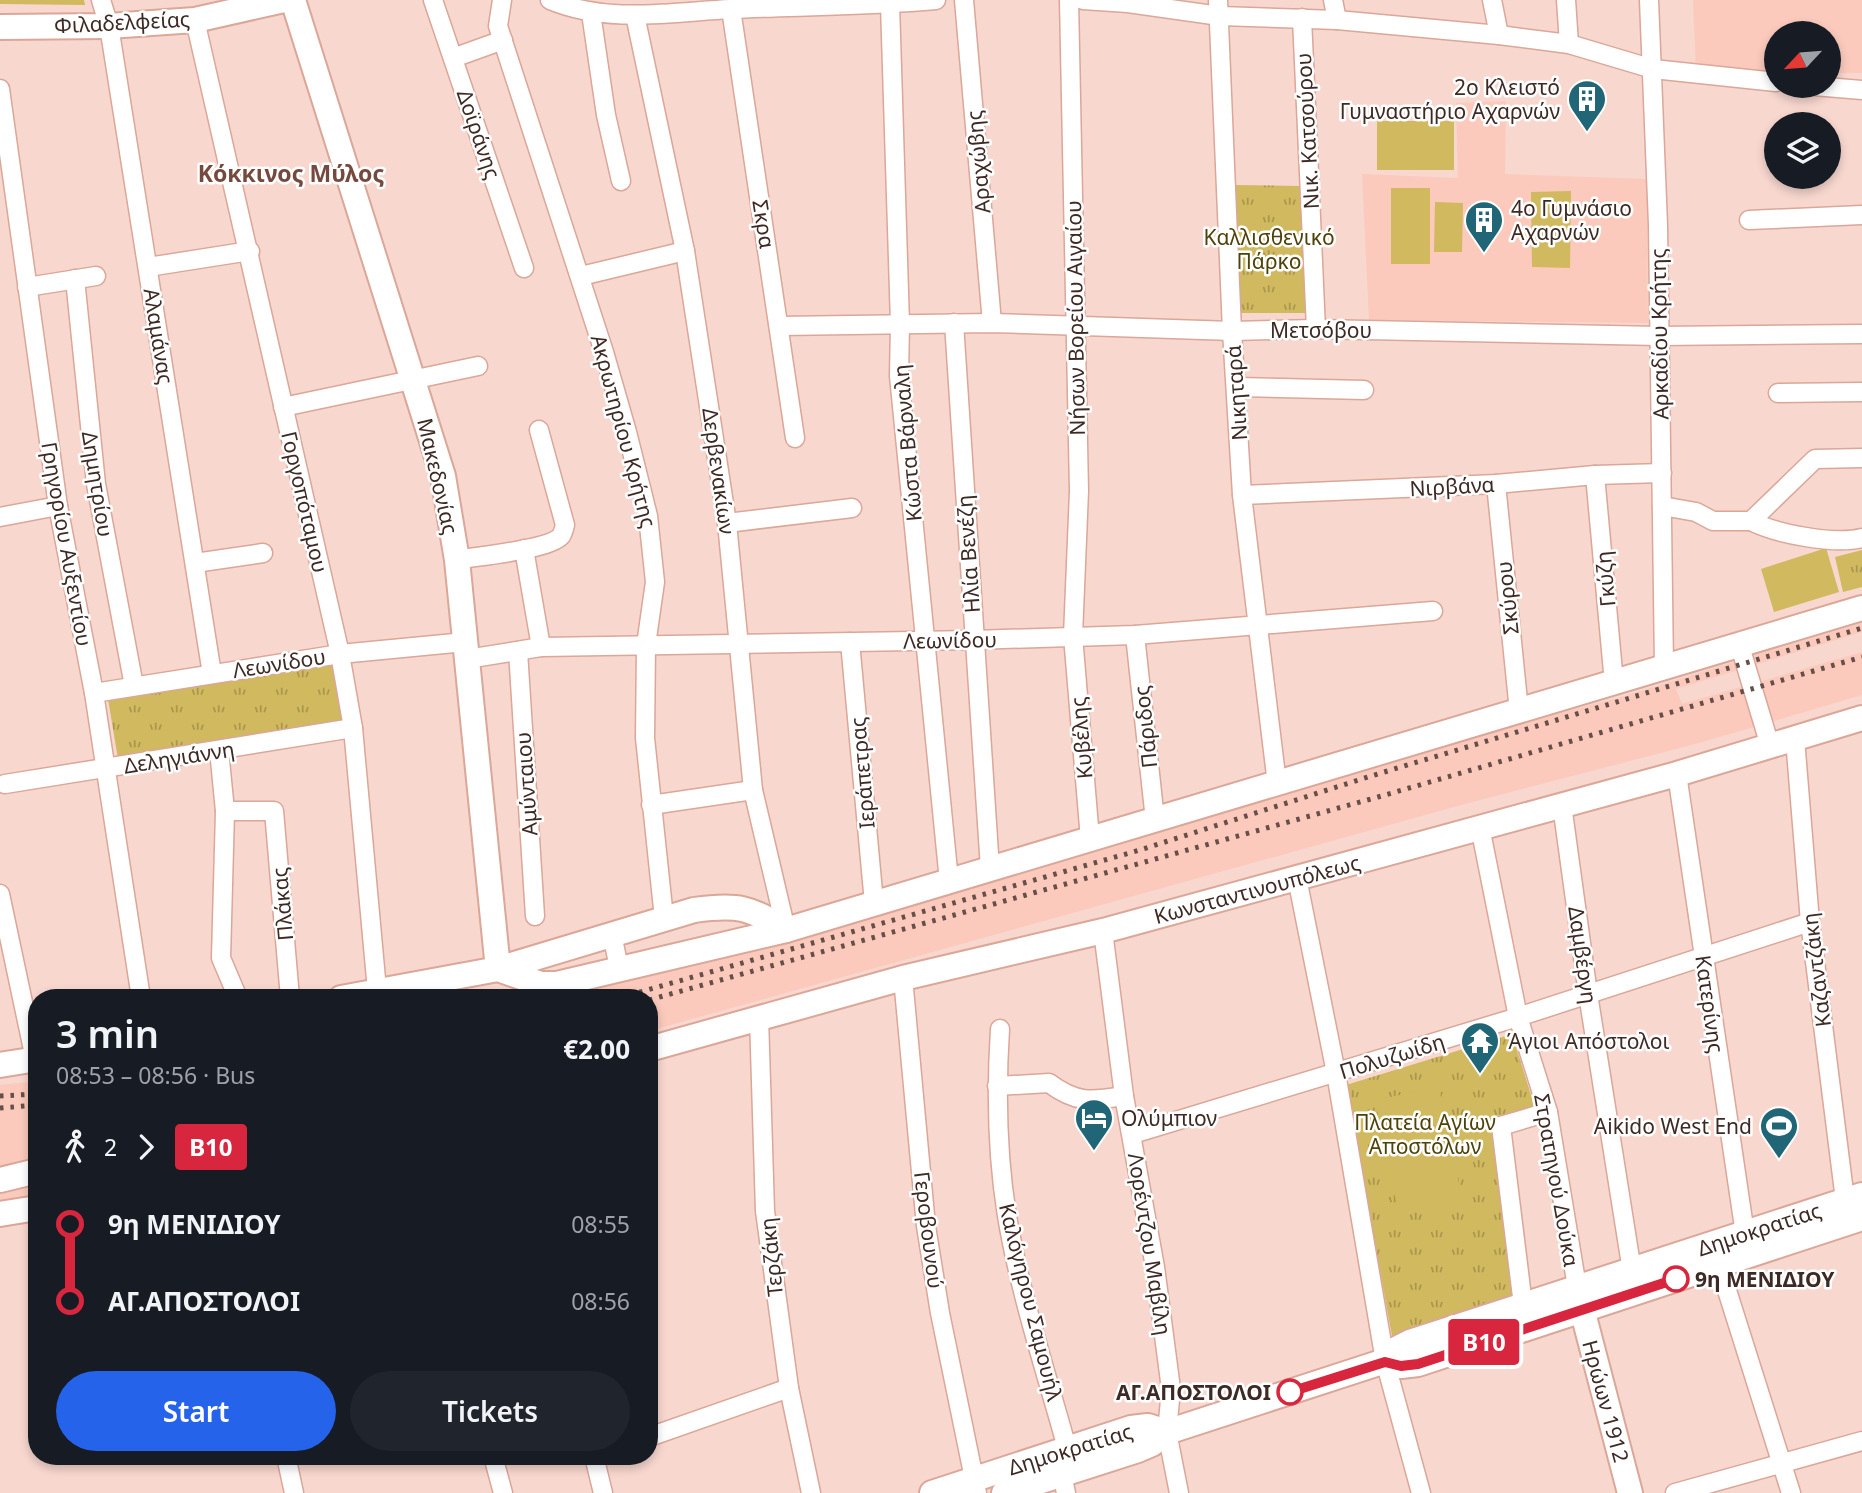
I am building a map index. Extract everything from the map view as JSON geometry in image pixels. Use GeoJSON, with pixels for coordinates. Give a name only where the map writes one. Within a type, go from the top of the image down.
{"type":"FeatureCollection","features":[{"type":"Feature","properties":{"kind":"street","name":"Αλαμάνας"},"geometry":{"type":"LineString","coordinates":[[101,0],[109,26],[212,674]]}},
{"type":"Feature","properties":{"kind":"street","name":"Φιλαδελφείας"},"geometry":{"type":"LineString","coordinates":[[0,27],[109,26],[195,20],[223,6],[285,0]]}},
{"type":"Feature","properties":{"kind":"street","name":"Μακεδονίας"},"geometry":{"type":"LineString","coordinates":[[293,0],[443,476],[457,559],[498,970]]}},
{"type":"Feature","properties":{"kind":"street","name":"Δοϊράνης"},"geometry":{"type":"LineString","coordinates":[[433,0],[524,268]]}},
{"type":"Feature","properties":{"kind":"street","name":"Ακρωτηρίου Κρήτης"},"geometry":{"type":"LineString","coordinates":[[502,0],[498,26],[581,276],[627,432],[648,516],[655,582],[646,645],[645,738],[664,918]]}},
{"type":"Feature","properties":{"kind":"street"},"geometry":{"type":"LineString","coordinates":[[551,0],[591,13],[635,15],[936,0]]}},
{"type":"Feature","properties":{"kind":"street","name":"Αραχώβης"},"geometry":{"type":"LineString","coordinates":[[964,0],[992,323]]}},
{"type":"Feature","properties":{"kind":"street","name":"Νήσων Βορείου Αιγαίου"},"geometry":{"type":"LineString","coordinates":[[1069,0],[1079,491],[1073,636]]}},
{"type":"Feature","properties":{"kind":"street"},"geometry":{"type":"LineString","coordinates":[[1083,0],[1219,8],[1499,35],[1569,44],[1653,69],[1764,81]]}},
{"type":"Feature","properties":{"kind":"street"},"geometry":{"type":"LineString","coordinates":[[1333,0],[1337,20]]}},
{"type":"Feature","properties":{"kind":"street"},"geometry":{"type":"LineString","coordinates":[[1492,0],[1499,35]]}},
{"type":"Feature","properties":{"kind":"street"},"geometry":{"type":"LineString","coordinates":[[1566,0],[1569,44]]}},
{"type":"Feature","properties":{"kind":"street","name":"Αρκαδίου Κρήτης"},"geometry":{"type":"LineString","coordinates":[[1649,0],[1659,336],[1664,668]]}},
{"type":"Feature","properties":{"kind":"street","name":"Κώστα Βάρναλη"},"geometry":{"type":"LineString","coordinates":[[890,4],[900,324],[899,376],[948,881]]}},
{"type":"Feature","properties":{"kind":"street","name":"Νικηταρά"},"geometry":{"type":"LineString","coordinates":[[1219,8],[1232,331],[1242,495],[1277,783]]}},
{"type":"Feature","properties":{"kind":"street","name":"Σκρα"},"geometry":{"type":"LineString","coordinates":[[732,9],[795,438]]}},
{"type":"Feature","properties":{"kind":"street"},"geometry":{"type":"LineString","coordinates":[[591,13],[606,115],[621,181]]}},
{"type":"Feature","properties":{"kind":"street","name":"Δερβενακίων"},"geometry":{"type":"LineString","coordinates":[[635,15],[685,251],[727,523],[753,790],[786,930]]}},
{"type":"Feature","properties":{"kind":"street","name":"Νικ. Κατσούρου"},"geometry":{"type":"LineString","coordinates":[[1302,18],[1316,329]]}},
{"type":"Feature","properties":{"kind":"street","name":"Γοργοπόταμου"},"geometry":{"type":"LineString","coordinates":[[195,20],[250,251],[340,654],[353,728],[377,989]]}},
{"type":"Feature","properties":{"kind":"street"},"geometry":{"type":"LineString","coordinates":[[453,58],[503,40]]}},
{"type":"Feature","properties":{"kind":"street"},"geometry":{"type":"LineString","coordinates":[[1841,88],[1862,90]]}},
{"type":"Feature","properties":{"kind":"street","name":"Γρηγορίου Αυξεντίου"},"geometry":{"type":"LineString","coordinates":[[0,89],[58,506],[94,693],[140,989]]}},
{"type":"Feature","properties":{"kind":"street"},"geometry":{"type":"LineString","coordinates":[[1749,220],[1862,215]]}},
{"type":"Feature","properties":{"kind":"street"},"geometry":{"type":"LineString","coordinates":[[148,267],[250,251]]}},
{"type":"Feature","properties":{"kind":"street"},"geometry":{"type":"LineString","coordinates":[[581,276],[685,251]]}},
{"type":"Feature","properties":{"kind":"street"},"geometry":{"type":"LineString","coordinates":[[27,287],[96,276]]}},
{"type":"Feature","properties":{"kind":"street","name":"Δημητρίου"},"geometry":{"type":"LineString","coordinates":[[75,279],[96,484],[134,687]]}},
{"type":"Feature","properties":{"kind":"street","name":"Ηλία Βενέζη"},"geometry":{"type":"LineString","coordinates":[[954,323],[990,869]]}},
{"type":"Feature","properties":{"kind":"street","name":"Μετσόβου"},"geometry":{"type":"LineString","coordinates":[[780,326],[992,323],[1232,331],[1316,329],[1659,336],[1862,334]]}},
{"type":"Feature","properties":{"kind":"street"},"geometry":{"type":"LineString","coordinates":[[283,407],[478,366]]}},
{"type":"Feature","properties":{"kind":"street"},"geometry":{"type":"LineString","coordinates":[[1237,387],[1364,390]]}},
{"type":"Feature","properties":{"kind":"street"},"geometry":{"type":"LineString","coordinates":[[1778,393],[1862,392]]}},
{"type":"Feature","properties":{"kind":"street"},"geometry":{"type":"LineString","coordinates":[[457,559],[524,550],[561,537],[565,525],[539,430]]}},
{"type":"Feature","properties":{"kind":"street"},"geometry":{"type":"LineString","coordinates":[[1751,522],[1815,459],[1862,458]]}},
{"type":"Feature","properties":{"kind":"street","name":"Νιρβάνα"},"geometry":{"type":"LineString","coordinates":[[1242,495],[1496,484],[1595,475],[1662,473]]}},
{"type":"Feature","properties":{"kind":"street","name":"Γκύζη"},"geometry":{"type":"LineString","coordinates":[[1595,475],[1614,683]]}},
{"type":"Feature","properties":{"kind":"street","name":"Σκύρου"},"geometry":{"type":"LineString","coordinates":[[1496,484],[1519,711]]}},
{"type":"Feature","properties":{"kind":"street"},"geometry":{"type":"LineString","coordinates":[[0,517],[58,506]]}},
{"type":"Feature","properties":{"kind":"street"},"geometry":{"type":"LineString","coordinates":[[1662,506],[1696,512],[1713,521],[1751,522],[1769,530],[1848,542],[1862,538]]}},
{"type":"Feature","properties":{"kind":"street"},"geometry":{"type":"LineString","coordinates":[[727,523],[852,508]]}},
{"type":"Feature","properties":{"kind":"street"},"geometry":{"type":"LineString","coordinates":[[524,550],[541,647]]}},
{"type":"Feature","properties":{"kind":"street"},"geometry":{"type":"LineString","coordinates":[[195,563],[263,553]]}},
{"type":"Feature","properties":{"kind":"street"},"geometry":{"type":"LineString","coordinates":[[463,989],[498,970],[541,984],[557,984],[786,930],[1862,608]]}},
{"type":"Feature","properties":{"kind":"street","name":"Λεωνίδου"},"geometry":{"type":"LineString","coordinates":[[94,693],[340,654],[518,651],[541,647],[1135,635],[1433,611]]}},
{"type":"Feature","properties":{"kind":"street","name":"Πάριδος"},"geometry":{"type":"LineString","coordinates":[[1135,635],[1155,820]]}},
{"type":"Feature","properties":{"kind":"street","name":"Κυβέλης"},"geometry":{"type":"LineString","coordinates":[[1073,636],[1090,839]]}},
{"type":"Feature","properties":{"kind":"street","name":"Ιεράπετρας"},"geometry":{"type":"LineString","coordinates":[[850,642],[874,903]]}},
{"type":"Feature","properties":{"kind":"street"},"geometry":{"type":"LineString","coordinates":[[1739,643],[1770,746]]}},
{"type":"Feature","properties":{"kind":"street","name":"Αμύνταιου"},"geometry":{"type":"LineString","coordinates":[[518,651],[535,916]]}},
{"type":"Feature","properties":{"kind":"street","name":"Κωνσταντινουπόλεως"},"geometry":{"type":"LineString","coordinates":[[658,1046],[904,978],[1102,931],[1297,878],[1677,774],[1862,718]]}},
{"type":"Feature","properties":{"kind":"street","name":"Δεληγιάννη"},"geometry":{"type":"LineString","coordinates":[[5,784],[353,728]]}},
{"type":"Feature","properties":{"kind":"street","name":"Καζαντζάκη"},"geometry":{"type":"LineString","coordinates":[[1795,739],[1810,922],[1856,1205]]}},
{"type":"Feature","properties":{"kind":"street"},"geometry":{"type":"LineString","coordinates":[[219,750],[225,811],[221,958],[234,989]]}},
{"type":"Feature","properties":{"kind":"street","name":"Κατερίνης"},"geometry":{"type":"LineString","coordinates":[[1677,774],[1745,1234]]}},
{"type":"Feature","properties":{"kind":"street"},"geometry":{"type":"LineString","coordinates":[[651,804],[753,790]]}},
{"type":"Feature","properties":{"kind":"street","name":"Δαμβέργη"},"geometry":{"type":"LineString","coordinates":[[1562,805],[1588,994],[1632,1271]]}},
{"type":"Feature","properties":{"kind":"street","name":"Πλάκας"},"geometry":{"type":"LineString","coordinates":[[225,811],[274,811],[289,989]]}},
{"type":"Feature","properties":{"kind":"street","name":"Στρατηγού Δούκα"},"geometry":{"type":"LineString","coordinates":[[1480,827],[1518,1017],[1548,1112],[1579,1299]]}},
{"type":"Feature","properties":{"kind":"street"},"geometry":{"type":"LineString","coordinates":[[1297,878],[1336,1073],[1385,1362],[1421,1493]]}},
{"type":"Feature","properties":{"kind":"street"},"geometry":{"type":"LineString","coordinates":[[0,894],[28,1022]]}},
{"type":"Feature","properties":{"kind":"street"},"geometry":{"type":"LineString","coordinates":[[383,989],[498,970],[664,918],[719,906],[757,912],[786,930]]}},
{"type":"Feature","properties":{"kind":"street","name":"Πολυζωίδη"},"geometry":{"type":"LineString","coordinates":[[1133,1134],[1518,1017],[1810,922]]}},
{"type":"Feature","properties":{"kind":"street","name":"Λορέντζου Μαβίλη"},"geometry":{"type":"LineString","coordinates":[[1102,931],[1124,1096],[1155,1267],[1171,1389],[1167,1432],[1179,1493]]}},
{"type":"Feature","properties":{"kind":"street"},"geometry":{"type":"LineString","coordinates":[[612,934],[619,968]]}},
{"type":"Feature","properties":{"kind":"street","name":"Γεροβουνού"},"geometry":{"type":"LineString","coordinates":[[904,978],[926,1226],[940,1313],[975,1486]]}},
{"type":"Feature","properties":{"kind":"street","name":"Τερζάκη"},"geometry":{"type":"LineString","coordinates":[[759,1017],[765,1211],[789,1388],[811,1493]]}},
{"type":"Feature","properties":{"kind":"street","name":"Καλόγηρου Σαμουήλ"},"geometry":{"type":"LineString","coordinates":[[1000,1029],[997,1086],[1003,1184],[1012,1242],[1067,1448]]}},
{"type":"Feature","properties":{"kind":"street"},"geometry":{"type":"LineString","coordinates":[[0,1065],[28,1060]]}},
{"type":"Feature","properties":{"kind":"street"},"geometry":{"type":"LineString","coordinates":[[997,1086],[1049,1083],[1058,1090],[1090,1101],[1124,1096]]}},
{"type":"Feature","properties":{"kind":"street"},"geometry":{"type":"LineString","coordinates":[[1523,1306],[1501,1126],[1548,1112]]}},
{"type":"Feature","properties":{"kind":"street"},"geometry":{"type":"LineString","coordinates":[[0,1180],[28,1173]]}},
{"type":"Feature","properties":{"kind":"street","name":"Δημοκρατίας"},"geometry":{"type":"LineString","coordinates":[[1004,1493],[1064,1483],[1152,1444],[1167,1432],[1385,1362],[1401,1366],[1418,1364],[1579,1299],[1632,1271],[1745,1234],[1856,1205]]}},
{"type":"Feature","properties":{"kind":"street","name":"Δημοκρατίας"},"geometry":{"type":"LineString","coordinates":[[1385,1362],[1396,1349],[1410,1342],[1523,1306],[1579,1299],[1719,1265],[1856,1205]]}},
{"type":"Feature","properties":{"kind":"street"},"geometry":{"type":"LineString","coordinates":[[0,1214],[28,1209]]}},
{"type":"Feature","properties":{"kind":"street"},"geometry":{"type":"LineString","coordinates":[[1719,1265],[1791,1493]]}},
{"type":"Feature","properties":{"kind":"street","name":"Ηρώων 1912"},"geometry":{"type":"LineString","coordinates":[[1579,1299],[1630,1493]]}},
{"type":"Feature","properties":{"kind":"street"},"geometry":{"type":"LineString","coordinates":[[658,1434],[789,1388]]}},
{"type":"Feature","properties":{"kind":"street","name":"Δημοκρατίας"},"geometry":{"type":"LineString","coordinates":[[932,1493],[975,1486],[1067,1448],[1131,1428],[1147,1426],[1167,1432]]}},
{"type":"Feature","properties":{"kind":"street"},"geometry":{"type":"LineString","coordinates":[[1675,1493],[1718,1488],[1782,1464],[1862,1441]]}},
{"type":"Feature","properties":{"kind":"street"},"geometry":{"type":"LineString","coordinates":[[288,1465],[293,1493]]}},
{"type":"Feature","properties":{"kind":"street"},"geometry":{"type":"LineString","coordinates":[[494,1465],[499,1492]]}},
{"type":"Feature","properties":{"kind":"street"},"geometry":{"type":"LineString","coordinates":[[597,1465],[603,1493]]}},
{"type":"Feature","properties":{"kind":"shaded area"},"geometry":{"type":"Polygon","coordinates":[[[1693,0],[1862,0],[1862,73],[1841,73],[1841,21],[1764,21],[1764,72],[1696,71],[1693,0]]]}},
{"type":"Feature","properties":{"kind":"shaded area"},"geometry":{"type":"Polygon","coordinates":[[[1506,101],[1505,174],[1647,179],[1648,323],[1369,320],[1362,174],[1458,178],[1456,103],[1506,101]]]}},
{"type":"Feature","properties":{"kind":"shaded area"},"geometry":{"type":"Polygon","coordinates":[[[1862,622],[1862,632],[1676,689],[1682,704],[1862,652],[1862,695],[1699,743],[1461,805],[658,1028],[658,989],[595,989],[780,940],[1500,728],[1618,698],[1862,622]]]}},
{"type":"Feature","properties":{"kind":"shaded area"},"geometry":{"type":"Polygon","coordinates":[[[28,1082],[28,1195],[0,1203],[0,1085],[28,1082]]]}},
{"type":"Feature","properties":{"kind":"green space"},"geometry":{"type":"Polygon","coordinates":[[[0,0],[84,0],[85,5],[0,4],[0,0]]]}},
{"type":"Feature","properties":{"kind":"green space"},"geometry":{"type":"Polygon","coordinates":[[[1377,121],[1454,121],[1454,170],[1377,170],[1377,121]]]}},
{"type":"Feature","properties":{"kind":"green space","name":"Καλλισθενικό Πάρκο"},"geometry":{"type":"Polygon","coordinates":[[[1233,185],[1301,186],[1306,313],[1237,313],[1233,185]]]}},
{"type":"Feature","properties":{"kind":"green space"},"geometry":{"type":"Polygon","coordinates":[[[1391,188],[1430,188],[1430,264],[1391,264],[1391,188]]]}},
{"type":"Feature","properties":{"kind":"green space"},"geometry":{"type":"Polygon","coordinates":[[[1571,191],[1570,268],[1532,267],[1531,192],[1571,191]]]}},
{"type":"Feature","properties":{"kind":"green space"},"geometry":{"type":"Polygon","coordinates":[[[1435,202],[1463,203],[1462,252],[1434,252],[1435,202]]]}},
{"type":"Feature","properties":{"kind":"green space"},"geometry":{"type":"Polygon","coordinates":[[[1826,548],[1839,592],[1774,612],[1761,569],[1826,548]]]}},
{"type":"Feature","properties":{"kind":"green space"},"geometry":{"type":"Polygon","coordinates":[[[1862,550],[1862,587],[1843,592],[1835,557],[1862,550]]]}},
{"type":"Feature","properties":{"kind":"green space"},"geometry":{"type":"Polygon","coordinates":[[[334,662],[344,722],[118,759],[108,699],[334,662]]]}},
{"type":"Feature","properties":{"kind":"green space","name":"Πλατεία Αγίων Αποστόλων"},"geometry":{"type":"Polygon","coordinates":[[[1512,1034],[1535,1108],[1492,1117],[1514,1297],[1392,1336],[1346,1085],[1512,1034]]]}},
{"type":"Feature","properties":{"kind":"green space"},"geometry":{"type":"Polygon","coordinates":[[[1439,1087],[1462,1199],[1398,1211],[1375,1100],[1439,1087]]]}},
{"type":"Feature","properties":{"kind":"railway"},"geometry":{"type":"LineString","coordinates":[[651,989],[1140,850],[1371,776],[1862,628]]}},
{"type":"Feature","properties":{"kind":"railway"},"geometry":{"type":"LineString","coordinates":[[658,997],[1378,797],[1862,657]]}},
{"type":"Feature","properties":{"kind":"railway"},"geometry":{"type":"LineString","coordinates":[[0,1096],[28,1094]]}},
{"type":"Feature","properties":{"kind":"railway"},"geometry":{"type":"LineString","coordinates":[[0,1108],[28,1106]]}},
{"type":"Feature","properties":{"kind":"bus line","name":"Β10"},"geometry":{"type":"LineString","coordinates":[[1290,1392],[1385,1362],[1401,1366],[1418,1364],[1676,1279]]}},
{"type":"Feature","properties":{"kind":"place","name":"2ο Κλειστό Γυμναστήριο Αχαρνών"},"geometry":{"type":"Point","coordinates":[1587,133]}},
{"type":"Feature","properties":{"kind":"place","name":"4ο Γυμνάσιο Αχαρνών"},"geometry":{"type":"Point","coordinates":[1484,254]}},
{"type":"Feature","properties":{"kind":"place","name":"Άγιοι Απόστολοι"},"geometry":{"type":"Point","coordinates":[1480,1075]}},
{"type":"Feature","properties":{"kind":"place","name":"Ολύμπιον"},"geometry":{"type":"Point","coordinates":[1094,1152]}},
{"type":"Feature","properties":{"kind":"place","name":"Aikido West End"},"geometry":{"type":"Point","coordinates":[1779,1160]}},
{"type":"Feature","properties":{"kind":"place","name":"9η ΜΕΝΙΔΙΟΥ"},"geometry":{"type":"Point","coordinates":[1676,1279]}},
{"type":"Feature","properties":{"kind":"place","name":"ΑΓ.ΑΠΟΣΤΟΛΟΙ"},"geometry":{"type":"Point","coordinates":[1290,1392]}},
{"type":"Feature","properties":{"kind":"district","name":"Κόκκινος Μύλος"},"geometry":{"type":"Point","coordinates":[291,173]}}]}
